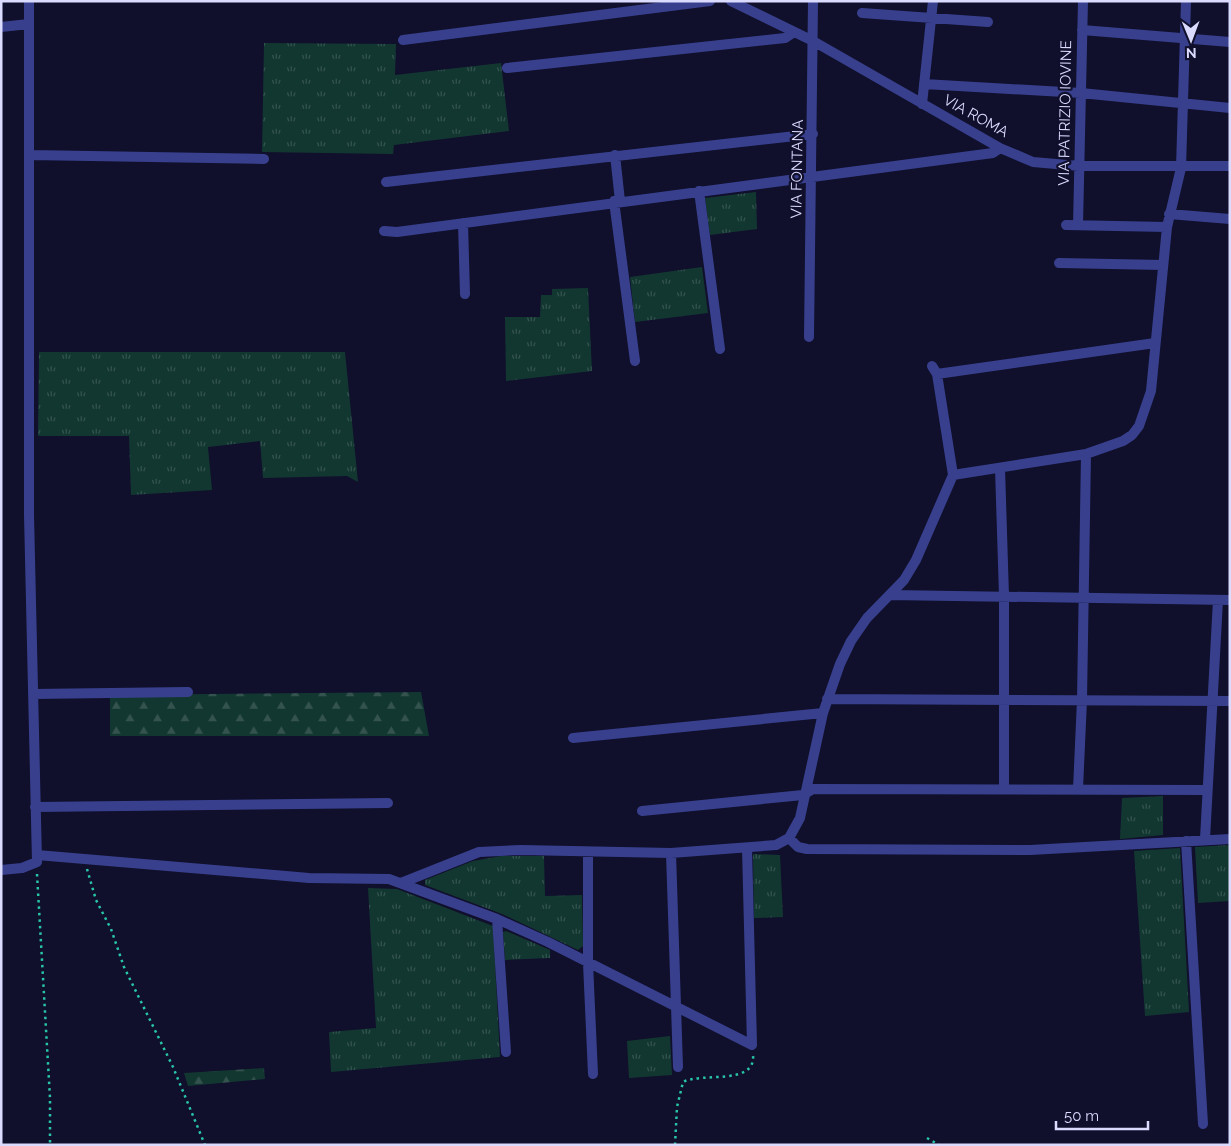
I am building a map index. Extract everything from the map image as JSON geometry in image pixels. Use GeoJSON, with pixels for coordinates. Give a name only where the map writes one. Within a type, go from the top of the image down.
{"type":"FeatureCollection","features":[{"type":"Feature","properties":{"kind":"street"},"geometry":{"type":"LineString","coordinates":[[29,1],[29,515],[37,859]]}},
{"type":"Feature","properties":{"kind":"street"},"geometry":{"type":"LineString","coordinates":[[403,40],[710,1]]}},
{"type":"Feature","properties":{"kind":"street","name":"VIA ROMA"},"geometry":{"type":"LineString","coordinates":[[731,1],[813,41],[1000,148],[1033,162],[1079,166],[1181,168],[1230,166]]}},
{"type":"Feature","properties":{"kind":"street","name":"VIA FONTANA"},"geometry":{"type":"LineString","coordinates":[[809,337],[813,134],[813,1]]}},
{"type":"Feature","properties":{"kind":"street"},"geometry":{"type":"LineString","coordinates":[[922,104],[933,1]]}},
{"type":"Feature","properties":{"kind":"street","name":"VIA PATRIZIO IOVINE"},"geometry":{"type":"LineString","coordinates":[[1078,225],[1083,1]]}},
{"type":"Feature","properties":{"kind":"street"},"geometry":{"type":"LineString","coordinates":[[953,475],[1086,454],[1124,440],[1132,435],[1139,426],[1152,391],[1167,227],[1181,168],[1186,1]]}},
{"type":"Feature","properties":{"kind":"street"},"geometry":{"type":"LineString","coordinates":[[862,13],[988,22]]}},
{"type":"Feature","properties":{"kind":"street"},"geometry":{"type":"LineString","coordinates":[[1,27],[29,24]]}},
{"type":"Feature","properties":{"kind":"street"},"geometry":{"type":"LineString","coordinates":[[1082,30],[1230,42]]}},
{"type":"Feature","properties":{"kind":"street"},"geometry":{"type":"LineString","coordinates":[[507,68],[786,38],[794,32]]}},
{"type":"Feature","properties":{"kind":"street"},"geometry":{"type":"LineString","coordinates":[[924,84],[1081,93],[1230,108]]}},
{"type":"Feature","properties":{"kind":"street"},"geometry":{"type":"LineString","coordinates":[[386,182],[813,134]]}},
{"type":"Feature","properties":{"kind":"street"},"geometry":{"type":"LineString","coordinates":[[384,231],[397,232],[699,190],[811,178],[993,153],[1000,148]]}},
{"type":"Feature","properties":{"kind":"street"},"geometry":{"type":"LineString","coordinates":[[30,155],[264,160]]}},
{"type":"Feature","properties":{"kind":"street"},"geometry":{"type":"LineString","coordinates":[[615,155],[617,201],[635,361]]}},
{"type":"Feature","properties":{"kind":"street"},"geometry":{"type":"LineString","coordinates":[[699,190],[720,349]]}},
{"type":"Feature","properties":{"kind":"street"},"geometry":{"type":"LineString","coordinates":[[1169,214],[1230,218]]}},
{"type":"Feature","properties":{"kind":"street"},"geometry":{"type":"LineString","coordinates":[[463,222],[465,294]]}},
{"type":"Feature","properties":{"kind":"street"},"geometry":{"type":"LineString","coordinates":[[1066,225],[1167,227]]}},
{"type":"Feature","properties":{"kind":"street"},"geometry":{"type":"LineString","coordinates":[[1059,263],[1163,265]]}},
{"type":"Feature","properties":{"kind":"street"},"geometry":{"type":"LineString","coordinates":[[401,883],[479,852],[521,850],[588,853],[671,853],[776,845],[789,838],[800,818],[803,795],[823,713],[840,664],[858,629],[904,580],[916,560],[953,475],[935,370],[1156,343]]}},
{"type":"Feature","properties":{"kind":"street"},"geometry":{"type":"LineString","coordinates":[[1078,789],[1082,700],[1086,454]]}},
{"type":"Feature","properties":{"kind":"street"},"geometry":{"type":"LineString","coordinates":[[1000,468],[1004,596],[1004,788]]}},
{"type":"Feature","properties":{"kind":"street"},"geometry":{"type":"LineString","coordinates":[[890,595],[1230,600]]}},
{"type":"Feature","properties":{"kind":"street"},"geometry":{"type":"LineString","coordinates":[[1205,839],[1218,600]]}},
{"type":"Feature","properties":{"kind":"street"},"geometry":{"type":"LineString","coordinates":[[33,694],[188,692]]}},
{"type":"Feature","properties":{"kind":"street"},"geometry":{"type":"LineString","coordinates":[[827,699],[1004,698],[1230,701]]}},
{"type":"Feature","properties":{"kind":"street"},"geometry":{"type":"LineString","coordinates":[[573,738],[823,713]]}},
{"type":"Feature","properties":{"kind":"street"},"geometry":{"type":"LineString","coordinates":[[642,811],[803,795],[813,789],[1207,790]]}},
{"type":"Feature","properties":{"kind":"street"},"geometry":{"type":"LineString","coordinates":[[35,807],[388,804]]}},
{"type":"Feature","properties":{"kind":"street"},"geometry":{"type":"LineString","coordinates":[[789,838],[798,847],[807,849],[1021,850],[1230,839]]}},
{"type":"Feature","properties":{"kind":"street"},"geometry":{"type":"LineString","coordinates":[[1186,841],[1203,1124]]}},
{"type":"Feature","properties":{"kind":"street"},"geometry":{"type":"LineString","coordinates":[[1,870],[22,868],[37,859],[85,860],[309,878],[389,879],[497,919],[752,1046],[747,848]]}},
{"type":"Feature","properties":{"kind":"street"},"geometry":{"type":"LineString","coordinates":[[588,853],[588,963],[593,1074]]}},
{"type":"Feature","properties":{"kind":"street"},"geometry":{"type":"LineString","coordinates":[[671,853],[678,1067]]}},
{"type":"Feature","properties":{"kind":"street"},"geometry":{"type":"LineString","coordinates":[[497,919],[506,1052]]}},
{"type":"Feature","properties":{"kind":"path"},"geometry":{"type":"LineString","coordinates":[[37,859],[50,1098],[50,1145]]}},
{"type":"Feature","properties":{"kind":"path"},"geometry":{"type":"LineString","coordinates":[[85,860],[96,900],[111,929],[124,966],[173,1067],[205,1145]]}},
{"type":"Feature","properties":{"kind":"path"},"geometry":{"type":"LineString","coordinates":[[675,1145],[677,1107],[683,1082],[691,1078],[741,1074],[750,1069],[754,1061],[752,1046]]}},
{"type":"Feature","properties":{"kind":"path"},"geometry":{"type":"LineString","coordinates":[[927,1138],[939,1145]]}},
{"type":"Feature","properties":{"kind":"green space"},"geometry":{"type":"Polygon","coordinates":[[[264,43],[396,44],[395,75],[501,63],[509,131],[394,145],[393,154],[262,152],[264,43]]]}},
{"type":"Feature","properties":{"kind":"green space"},"geometry":{"type":"Polygon","coordinates":[[[756,192],[757,229],[710,235],[705,198],[756,192]]]}},
{"type":"Feature","properties":{"kind":"green space"},"geometry":{"type":"Polygon","coordinates":[[[702,267],[708,313],[635,322],[630,277],[702,267]]]}},
{"type":"Feature","properties":{"kind":"green space"},"geometry":{"type":"Polygon","coordinates":[[[588,288],[592,371],[506,381],[505,317],[540,317],[541,295],[552,295],[552,289],[588,288]]]}},
{"type":"Feature","properties":{"kind":"green space"},"geometry":{"type":"Polygon","coordinates":[[[39,352],[345,352],[358,482],[347,476],[263,478],[260,441],[208,447],[212,490],[131,495],[129,436],[38,436],[39,352]]]}},
{"type":"Feature","properties":{"kind":"green space"},"geometry":{"type":"Polygon","coordinates":[[[421,692],[429,736],[110,736],[110,695],[421,692]]]}},
{"type":"Feature","properties":{"kind":"green space"},"geometry":{"type":"Polygon","coordinates":[[[1163,796],[1163,835],[1120,839],[1122,798],[1163,796]]]}},
{"type":"Feature","properties":{"kind":"green space"},"geometry":{"type":"Polygon","coordinates":[[[1230,845],[1230,901],[1198,903],[1195,847],[1230,845]]]}},
{"type":"Feature","properties":{"kind":"green space"},"geometry":{"type":"Polygon","coordinates":[[[1180,848],[1189,1012],[1145,1016],[1134,851],[1180,848]]]}},
{"type":"Feature","properties":{"kind":"green space"},"geometry":{"type":"Polygon","coordinates":[[[753,854],[780,855],[783,917],[754,918],[753,854]]]}},
{"type":"Feature","properties":{"kind":"green space"},"geometry":{"type":"Polygon","coordinates":[[[501,856],[544,856],[545,896],[582,895],[583,946],[578,950],[502,914],[425,885],[425,880],[473,861],[501,856]]]}},
{"type":"Feature","properties":{"kind":"green space"},"geometry":{"type":"Polygon","coordinates":[[[368,888],[397,889],[493,926],[500,1057],[331,1072],[329,1032],[376,1028],[368,888]]]}},
{"type":"Feature","properties":{"kind":"green space"},"geometry":{"type":"Polygon","coordinates":[[[506,931],[550,950],[550,958],[505,960],[503,932],[506,931]]]}},
{"type":"Feature","properties":{"kind":"green space"},"geometry":{"type":"Polygon","coordinates":[[[670,1036],[672,1075],[629,1078],[627,1041],[670,1036]]]}},
{"type":"Feature","properties":{"kind":"green space"},"geometry":{"type":"Polygon","coordinates":[[[264,1068],[265,1079],[188,1086],[184,1073],[264,1068]]]}}]}
